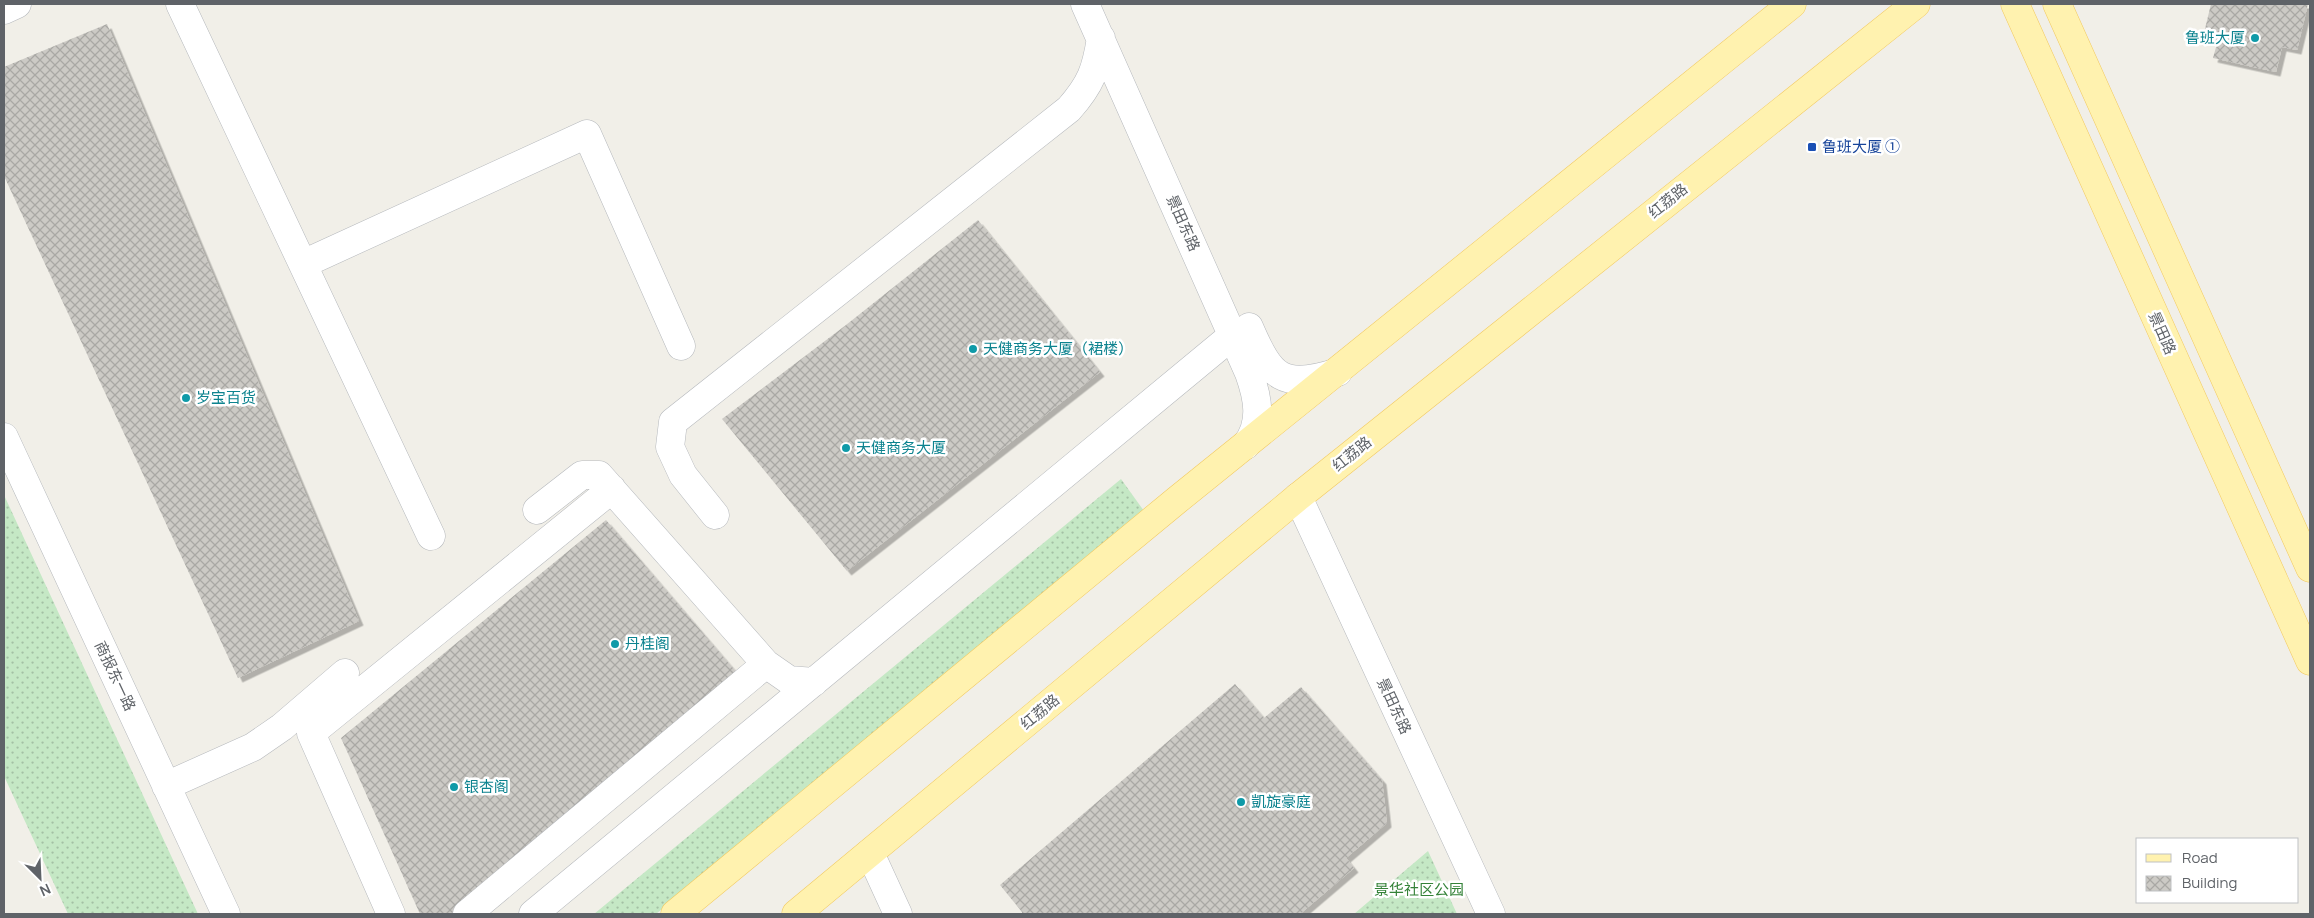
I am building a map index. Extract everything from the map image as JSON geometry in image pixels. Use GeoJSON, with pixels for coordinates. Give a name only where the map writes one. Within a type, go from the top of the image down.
{"type":"FeatureCollection","features":[{"type":"Feature","properties":{"kind":"main road"},"geometry":{"type":"LineString","coordinates":[[675,914],[1246,446],[1792,4]]}},
{"type":"Feature","properties":{"kind":"main road","name":"红荔路"},"geometry":{"type":"LineString","coordinates":[[796,914],[1298,497],[1916,4]]}},
{"type":"Feature","properties":{"kind":"main road","name":"景田路"},"geometry":{"type":"LineString","coordinates":[[2015,4],[2310,661]]}},
{"type":"Feature","properties":{"kind":"main road"},"geometry":{"type":"LineString","coordinates":[[2057,4],[2310,568]]}},
{"type":"Feature","properties":{"kind":"street"},"geometry":{"type":"LineString","coordinates":[[4,10],[17,4]]}},
{"type":"Feature","properties":{"kind":"street"},"geometry":{"type":"LineString","coordinates":[[180,4],[431,536]]}},
{"type":"Feature","properties":{"kind":"street","name":"景田东路"},"geometry":{"type":"LineString","coordinates":[[1085,4],[1233,335],[1256,395],[1256,424],[1246,446]]}},
{"type":"Feature","properties":{"kind":"street","name":"景田东路"},"geometry":{"type":"LineString","coordinates":[[1106,4],[1265,361],[1278,374],[1293,380],[1311,379],[1338,372]]}},
{"type":"Feature","properties":{"kind":"street"},"geometry":{"type":"LineString","coordinates":[[1069,109],[1084,92],[1096,67],[1100,38]]}},
{"type":"Feature","properties":{"kind":"street"},"geometry":{"type":"LineString","coordinates":[[715,515],[683,475],[670,447],[673,422],[1069,109],[1090,96],[1104,94],[1113,98],[1123,107],[1143,133]]}},
{"type":"Feature","properties":{"kind":"street"},"geometry":{"type":"LineString","coordinates":[[303,264],[587,134],[681,346]]}},
{"type":"Feature","properties":{"kind":"street"},"geometry":{"type":"LineString","coordinates":[[533,914],[1233,335]]}},
{"type":"Feature","properties":{"kind":"street","name":"商报东一路"},"geometry":{"type":"LineString","coordinates":[[4,437],[226,914]]}},
{"type":"Feature","properties":{"kind":"street"},"geometry":{"type":"LineString","coordinates":[[537,510],[582,475],[599,475],[612,489],[678,578],[766,664],[789,680],[814,682]]}},
{"type":"Feature","properties":{"kind":"street"},"geometry":{"type":"LineString","coordinates":[[168,791],[311,733],[612,489]]}},
{"type":"Feature","properties":{"kind":"street","name":"景田东路"},"geometry":{"type":"LineString","coordinates":[[1298,497],[1491,914]]}},
{"type":"Feature","properties":{"kind":"street"},"geometry":{"type":"LineString","coordinates":[[467,914],[766,664]]}},
{"type":"Feature","properties":{"kind":"street"},"geometry":{"type":"LineString","coordinates":[[168,791],[253,747],[282,726],[345,673]]}},
{"type":"Feature","properties":{"kind":"street"},"geometry":{"type":"LineString","coordinates":[[311,733],[391,914]]}},
{"type":"Feature","properties":{"kind":"street"},"geometry":{"type":"LineString","coordinates":[[870,853],[898,914]]}},
{"type":"Feature","properties":{"kind":"green space"},"geometry":{"type":"Polygon","coordinates":[[[1121,479],[1144,511],[656,914],[594,914],[1121,479]]]}},
{"type":"Feature","properties":{"kind":"green space"},"geometry":{"type":"Polygon","coordinates":[[[4,495],[198,914],[68,914],[4,776],[4,495]]]}},
{"type":"Feature","properties":{"kind":"green space","name":"景华社区公园"},"geometry":{"type":"Polygon","coordinates":[[[1428,851],[1457,914],[1354,914],[1428,851]]]}},
{"type":"Feature","properties":{"kind":"building","name":"鲁班大厦"},"geometry":{"type":"Polygon","coordinates":[[[2211,4],[2308,4],[2297,50],[2282,47],[2276,72],[2213,58],[2218,40],[2203,37],[2211,4]]]}},
{"type":"Feature","properties":{"kind":"building","name":"岁宝百货"},"geometry":{"type":"Polygon","coordinates":[[[107,24],[359,621],[238,678],[4,176],[4,67],[107,24]]]}},
{"type":"Feature","properties":{"kind":"building"},"geometry":{"type":"Polygon","coordinates":[[[978,220],[1100,372],[847,571],[722,419],[846,325],[978,220]]]}},
{"type":"Feature","properties":{"kind":"building"},"geometry":{"type":"Polygon","coordinates":[[[606,520],[738,674],[450,914],[420,914],[341,738],[606,520]]]}},
{"type":"Feature","properties":{"kind":"building","name":"凱旋豪庭"},"geometry":{"type":"Polygon","coordinates":[[[1235,684],[1264,718],[1301,687],[1382,780],[1387,823],[1346,858],[1354,868],[1300,914],[1022,914],[1000,885],[1235,684]]]}},
{"type":"Feature","properties":{"kind":"place","name":"鲁班大厦"},"geometry":{"type":"Point","coordinates":[2255,38]}},
{"type":"Feature","properties":{"kind":"place","name":"鲁班大厦 ①"},"geometry":{"type":"Point","coordinates":[1812,147]}},
{"type":"Feature","properties":{"kind":"place","name":"天健商务大厦（裙楼）"},"geometry":{"type":"Point","coordinates":[973,349]}},
{"type":"Feature","properties":{"kind":"place","name":"岁宝百货"},"geometry":{"type":"Point","coordinates":[186,398]}},
{"type":"Feature","properties":{"kind":"place","name":"天健商务大厦"},"geometry":{"type":"Point","coordinates":[846,448]}},
{"type":"Feature","properties":{"kind":"place","name":"丹桂阁"},"geometry":{"type":"Point","coordinates":[615,644]}},
{"type":"Feature","properties":{"kind":"place","name":"银杏阁"},"geometry":{"type":"Point","coordinates":[454,787]}},
{"type":"Feature","properties":{"kind":"place","name":"凱旋豪庭"},"geometry":{"type":"Point","coordinates":[1241,802]}}]}
